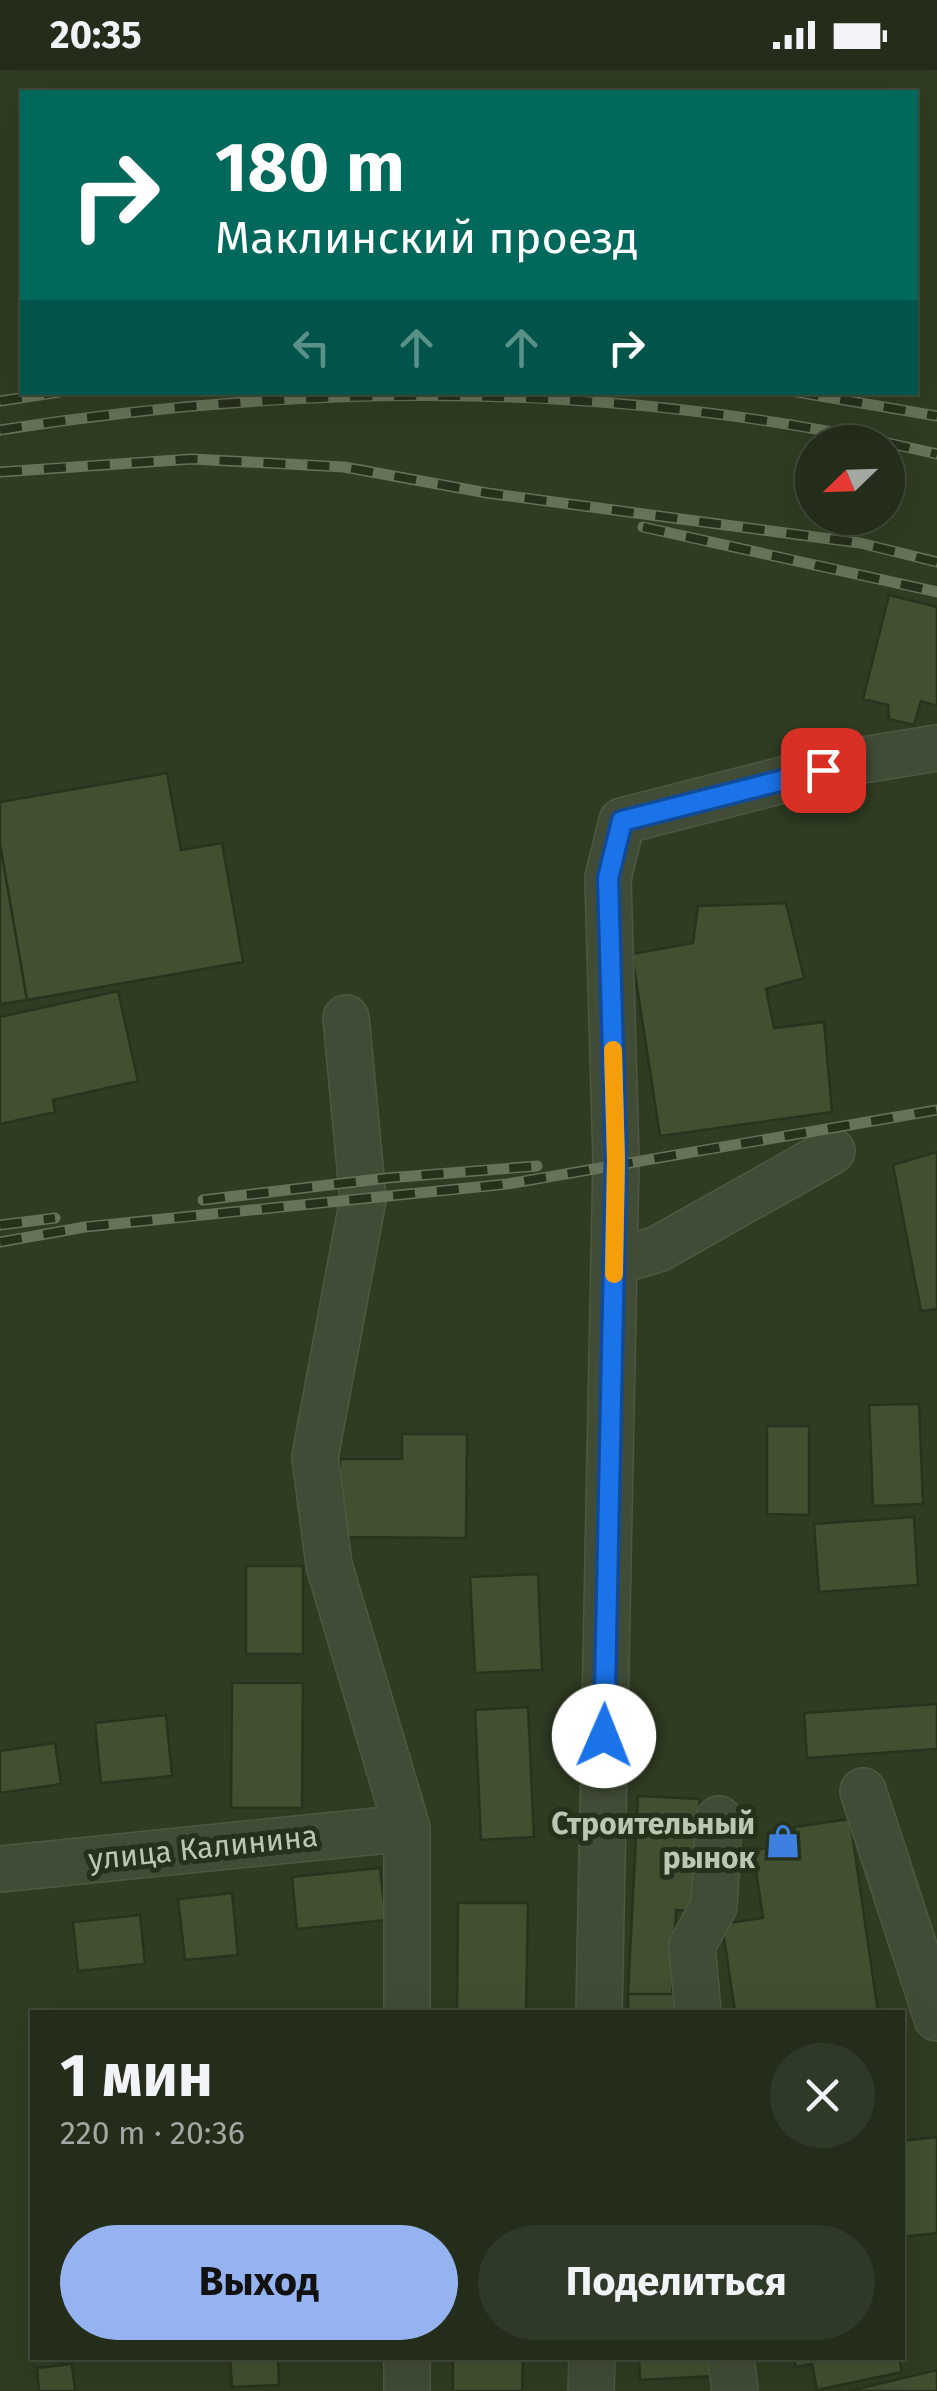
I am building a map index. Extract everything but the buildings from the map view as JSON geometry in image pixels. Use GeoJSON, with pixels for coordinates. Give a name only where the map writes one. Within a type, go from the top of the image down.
{"type":"FeatureCollection","features":[{"type":"Feature","properties":{"kind":"street"},"geometry":{"type":"LineString","coordinates":[[599,2010],[616,1160],[608,878],[622,821],[856,761],[937,748]]}},
{"type":"Feature","properties":{"kind":"street"},"geometry":{"type":"LineString","coordinates":[[346,1018],[363,1199],[315,1457],[329,1565],[407,1828],[407,2010]]}},
{"type":"Feature","properties":{"kind":"street"},"geometry":{"type":"LineString","coordinates":[[614,1262],[658,1248],[832,1151]]}},
{"type":"Feature","properties":{"kind":"street"},"geometry":{"type":"LineString","coordinates":[[862,1792],[937,2018]]}},
{"type":"Feature","properties":{"kind":"street"},"geometry":{"type":"LineString","coordinates":[[698,2010],[692,1946],[714,1906],[719,1819]]}},
{"type":"Feature","properties":{"kind":"street","name":"улица Калинина"},"geometry":{"type":"LineString","coordinates":[[0,1869],[407,1828]]}},
{"type":"Feature","properties":{"kind":"street"},"geometry":{"type":"LineString","coordinates":[[407,2360],[407,2391]]}},
{"type":"Feature","properties":{"kind":"street"},"geometry":{"type":"LineString","coordinates":[[591,2391],[592,2360]]}},
{"type":"Feature","properties":{"kind":"street"},"geometry":{"type":"LineString","coordinates":[[731,2360],[736,2391]]}},
{"type":"Feature","properties":{"kind":"railway"},"geometry":{"type":"LineString","coordinates":[[0,401],[40,395]]}},
{"type":"Feature","properties":{"kind":"railway"},"geometry":{"type":"LineString","coordinates":[[814,395],[937,416]]}},
{"type":"Feature","properties":{"kind":"railway"},"geometry":{"type":"LineString","coordinates":[[0,430],[220,404],[442,396],[664,408],[795,426]]}},
{"type":"Feature","properties":{"kind":"railway"},"geometry":{"type":"LineString","coordinates":[[905,447],[937,454]]}},
{"type":"Feature","properties":{"kind":"railway"},"geometry":{"type":"LineString","coordinates":[[0,472],[192,459],[344,467],[487,493],[860,543],[937,562]]}},
{"type":"Feature","properties":{"kind":"railway"},"geometry":{"type":"LineString","coordinates":[[643,527],[937,592]]}},
{"type":"Feature","properties":{"kind":"railway"},"geometry":{"type":"LineString","coordinates":[[0,1242],[85,1227],[507,1184],[937,1110]]}},
{"type":"Feature","properties":{"kind":"railway"},"geometry":{"type":"LineString","coordinates":[[203,1200],[387,1178],[537,1166]]}},
{"type":"Feature","properties":{"kind":"railway"},"geometry":{"type":"LineString","coordinates":[[0,1225],[55,1218]]}},
{"type":"Feature","properties":{"kind":"slow traffic"},"geometry":{"type":"LineString","coordinates":[[613,1050],[614,1274]]}},
{"type":"Feature","properties":{"kind":"place","name":"Строительный рынок"},"geometry":{"type":"Point","coordinates":[783,1841]}},
{"type":"Feature","properties":{"kind":"route"},"geometry":{"type":"LineString","coordinates":[[604,1736],[616,1160],[608,878],[622,821],[823,770]]}}]}
